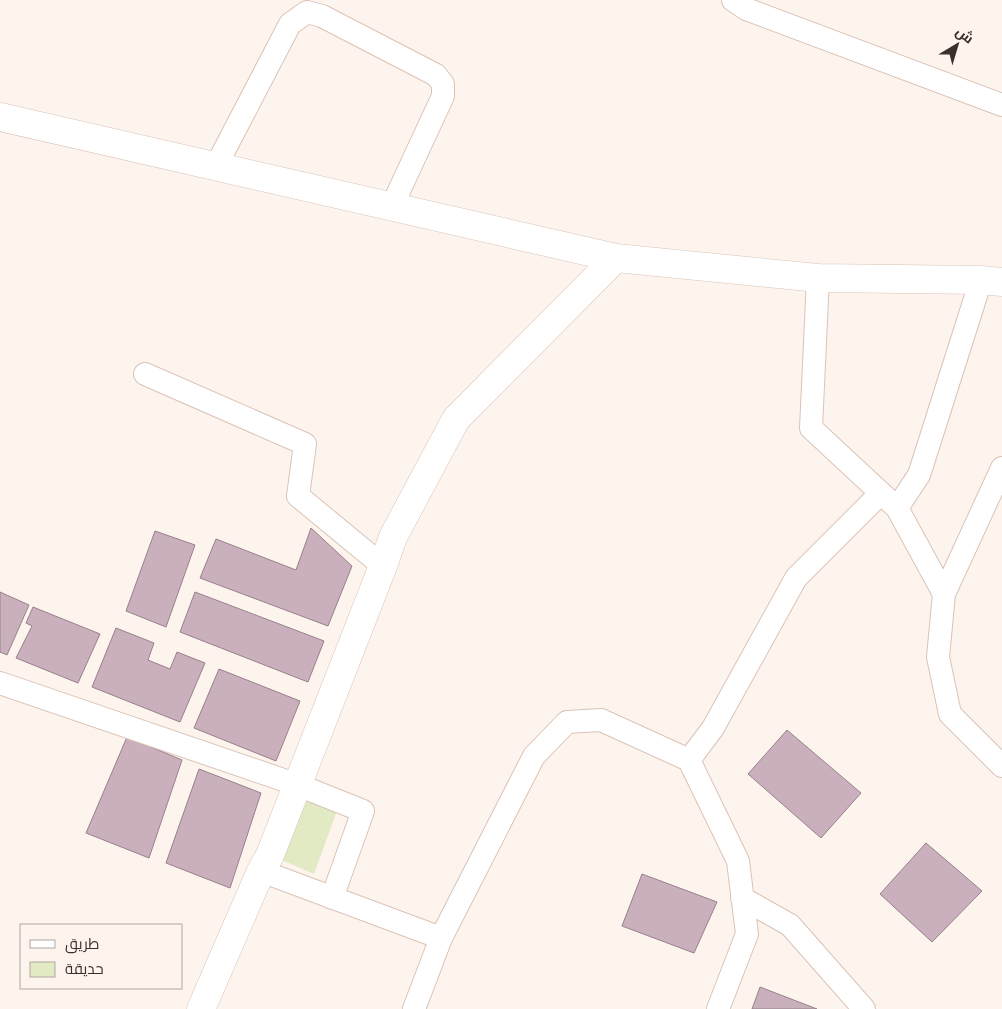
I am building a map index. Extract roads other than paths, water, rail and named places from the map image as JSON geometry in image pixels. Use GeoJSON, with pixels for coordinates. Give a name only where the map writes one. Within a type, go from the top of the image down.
{"type":"FeatureCollection","features":[{"type":"Feature","properties":{"kind":"street"},"geometry":{"type":"LineString","coordinates":[[733,0],[746,9],[1002,105]]}},
{"type":"Feature","properties":{"kind":"street"},"geometry":{"type":"LineString","coordinates":[[216,166],[290,24],[306,12],[322,16],[436,75],[443,84],[443,96],[392,206]]}},
{"type":"Feature","properties":{"kind":"street"},"geometry":{"type":"LineString","coordinates":[[0,117],[616,258],[818,278],[992,281],[919,475],[796,578],[713,728],[689,760]]}},
{"type":"Feature","properties":{"kind":"street"},"geometry":{"type":"LineString","coordinates":[[201,1009],[261,871],[270,855],[393,536],[456,419],[616,258]]}},
{"type":"Feature","properties":{"kind":"street"},"geometry":{"type":"LineString","coordinates":[[818,278],[811,428],[889,500],[944,594]]}},
{"type":"Feature","properties":{"kind":"street"},"geometry":{"type":"LineString","coordinates":[[145,374],[305,444],[298,496],[383,566]]}},
{"type":"Feature","properties":{"kind":"street"},"geometry":{"type":"LineString","coordinates":[[1002,468],[944,594],[938,657],[950,714],[1002,766]]}},
{"type":"Feature","properties":{"kind":"street"},"geometry":{"type":"LineString","coordinates":[[0,683],[298,785],[364,811],[332,898]]}},
{"type":"Feature","properties":{"kind":"street"},"geometry":{"type":"LineString","coordinates":[[414,1009],[441,938],[534,756],[567,722],[600,720],[689,760],[738,861],[746,934],[718,1009]]}},
{"type":"Feature","properties":{"kind":"street"},"geometry":{"type":"LineString","coordinates":[[261,871],[441,938]]}},
{"type":"Feature","properties":{"kind":"street"},"geometry":{"type":"LineString","coordinates":[[742,898],[790,925],[864,1009]]}}]}
